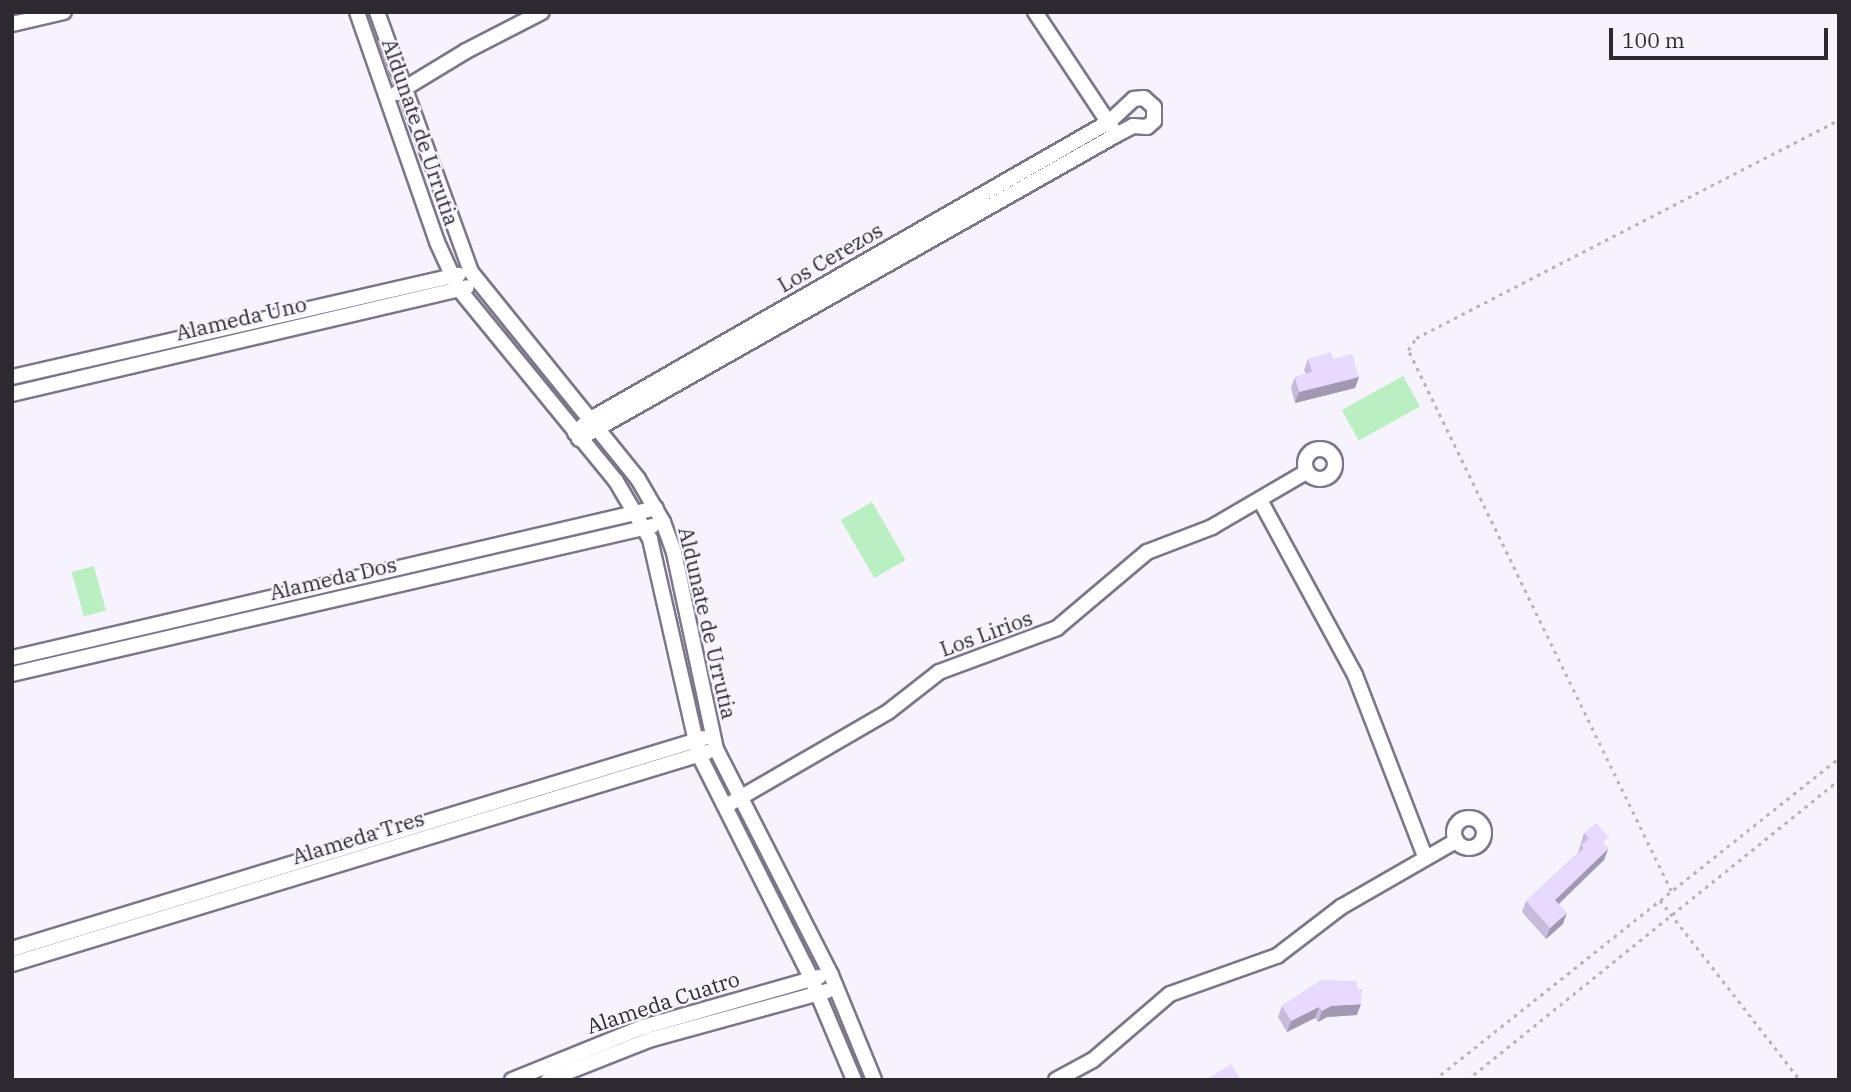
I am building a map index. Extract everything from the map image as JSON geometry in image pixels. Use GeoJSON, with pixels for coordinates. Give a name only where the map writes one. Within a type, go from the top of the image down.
{"type":"FeatureCollection","features":[{"type":"Feature","properties":{"kind":"street"},"geometry":{"type":"LineString","coordinates":[[12,24],[34,16],[64,12]]}},
{"type":"Feature","properties":{"kind":"street","name":"Aldunate de Urrutia"},"geometry":{"type":"LineString","coordinates":[[356,12],[455,283],[616,481],[645,528],[660,570],[697,748],[723,807],[811,978],[854,1080]]}},
{"type":"Feature","properties":{"kind":"street","name":"Aldunate de Urrutia"},"geometry":{"type":"LineString","coordinates":[[377,12],[403,90],[475,278],[594,425],[656,508],[663,522],[674,553],[714,742],[739,798],[834,982],[874,1080]]}},
{"type":"Feature","properties":{"kind":"street"},"geometry":{"type":"LineString","coordinates":[[387,99],[466,51],[542,12]]}},
{"type":"Feature","properties":{"kind":"street"},"geometry":{"type":"LineString","coordinates":[[1035,12],[1116,135]]}},
{"type":"Feature","properties":{"kind":"street","name":"Los Cerezos"},"geometry":{"type":"LineString","coordinates":[[577,436],[594,425],[1109,121],[1139,98],[1154,107],[1150,124],[1133,126],[1116,135],[594,425]]}},
{"type":"Feature","properties":{"kind":"street"},"geometry":{"type":"LineString","coordinates":[[1125,110],[1133,126]]}},
{"type":"Feature","properties":{"kind":"street","name":"Alameda Uno"},"geometry":{"type":"LineString","coordinates":[[12,394],[475,278]]}},
{"type":"Feature","properties":{"kind":"street","name":"Alameda Uno"},"geometry":{"type":"LineString","coordinates":[[12,377],[455,283]]}},
{"type":"Feature","properties":{"kind":"street","name":"Los Lirios"},"geometry":{"type":"LineString","coordinates":[[723,807],[888,712],[939,672],[1056,628],[1147,552],[1212,527],[1306,472]]}},
{"type":"Feature","properties":{"kind":"street"},"geometry":{"type":"LineString","coordinates":[[1260,500],[1347,656],[1425,856]]}},
{"type":"Feature","properties":{"kind":"street","name":"Alameda Dos"},"geometry":{"type":"LineString","coordinates":[[12,658],[656,508]]}},
{"type":"Feature","properties":{"kind":"street","name":"Alameda Dos"},"geometry":{"type":"LineString","coordinates":[[12,674],[663,522]]}},
{"type":"Feature","properties":{"kind":"street","name":"Alameda Tres"},"geometry":{"type":"LineString","coordinates":[[12,964],[714,742]]}},
{"type":"Feature","properties":{"kind":"street","name":"Alameda Tres"},"geometry":{"type":"LineString","coordinates":[[12,949],[697,748]]}},
{"type":"Feature","properties":{"kind":"street"},"geometry":{"type":"LineString","coordinates":[[1056,1080],[1093,1060],[1170,994],[1277,956],[1342,907],[1425,856],[1456,841]]}},
{"type":"Feature","properties":{"kind":"street","name":"Alameda Cuatro"},"geometry":{"type":"LineString","coordinates":[[512,1080],[643,1027],[811,978],[834,982]]}},
{"type":"Feature","properties":{"kind":"street","name":"Alameda Cuatro"},"geometry":{"type":"LineString","coordinates":[[548,1080],[659,1037],[817,994],[834,982]]}},
{"type":"Feature","properties":{"kind":"path"},"geometry":{"type":"LineString","coordinates":[[1671,891],[1408,350],[1416,338],[1839,120]]}},
{"type":"Feature","properties":{"kind":"path"},"geometry":{"type":"LineString","coordinates":[[1434,1080],[1839,758]]}},
{"type":"Feature","properties":{"kind":"path"},"geometry":{"type":"LineString","coordinates":[[1467,1080],[1839,780]]}},
{"type":"Feature","properties":{"kind":"path"},"geometry":{"type":"LineString","coordinates":[[1660,900],[1800,1080]]}},
{"type":"Feature","properties":{"kind":"green space"},"geometry":{"type":"Polygon","coordinates":[[[1403,376],[1420,407],[1359,441],[1342,410],[1403,376]]]}},
{"type":"Feature","properties":{"kind":"green space"},"geometry":{"type":"Polygon","coordinates":[[[872,502],[906,560],[874,578],[841,520],[872,502]]]}},
{"type":"Feature","properties":{"kind":"green space"},"geometry":{"type":"Polygon","coordinates":[[[94,566],[106,610],[84,616],[72,572],[94,566]]]}},
{"type":"Feature","properties":{"kind":"building"},"geometry":{"type":"Polygon","coordinates":[[[1331,352],[1333,359],[1352,354],[1359,377],[1299,392],[1295,377],[1312,372],[1308,359],[1331,352]]]}},
{"type":"Feature","properties":{"kind":"building"},"geometry":{"type":"Polygon","coordinates":[[[1596,823],[1609,837],[1603,842],[1608,849],[1555,900],[1567,913],[1550,928],[1526,901],[1584,848],[1581,845],[1589,838],[1584,833],[1596,823]]]}},
{"type":"Feature","properties":{"kind":"building"},"geometry":{"type":"Polygon","coordinates":[[[1322,980],[1357,981],[1357,989],[1362,989],[1361,1004],[1331,1006],[1322,1011],[1319,1007],[1291,1021],[1282,1006],[1322,980]]]}},
{"type":"Feature","properties":{"kind":"building"},"geometry":{"type":"Polygon","coordinates":[[[1231,1064],[1241,1080],[1206,1080],[1231,1064]]]}}]}
